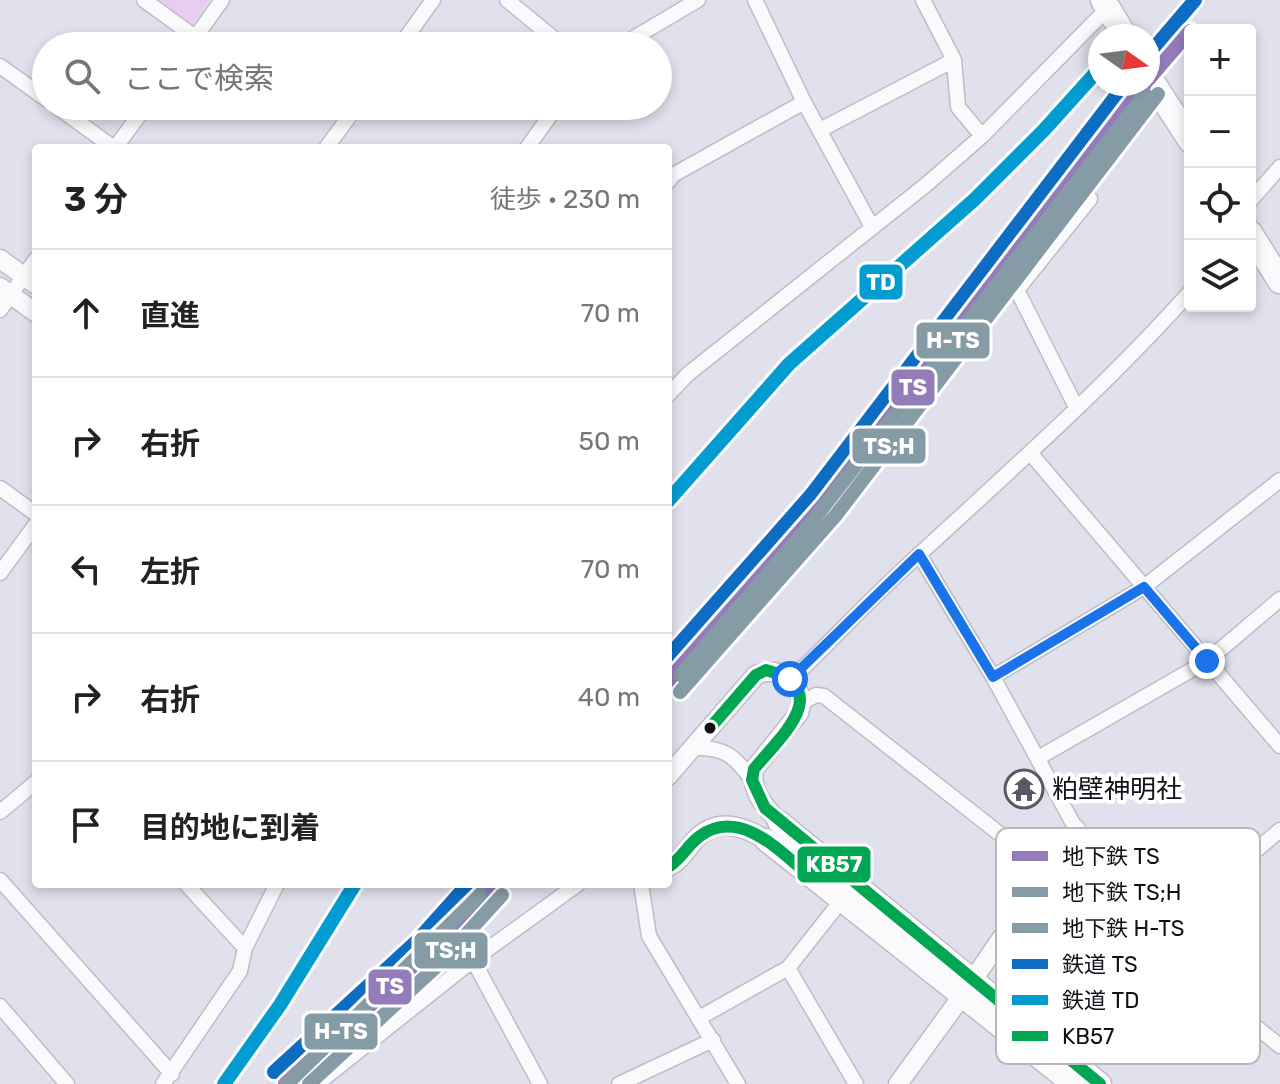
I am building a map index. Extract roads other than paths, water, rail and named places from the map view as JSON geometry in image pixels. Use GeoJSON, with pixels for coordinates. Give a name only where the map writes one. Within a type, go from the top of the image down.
{"type":"FeatureCollection","features":[{"type":"Feature","properties":{"kind":"main road"},"geometry":{"type":"LineString","coordinates":[[1106,4],[1118,24]]}},
{"type":"Feature","properties":{"kind":"main road"},"geometry":{"type":"LineString","coordinates":[[1160,94],[1184,131]]}},
{"type":"Feature","properties":{"kind":"main road"},"geometry":{"type":"LineString","coordinates":[[1254,240],[1280,281]]}},
{"type":"Feature","properties":{"kind":"main road"},"geometry":{"type":"LineString","coordinates":[[772,831],[841,901],[996,1007]]}},
{"type":"Feature","properties":{"kind":"main road"},"geometry":{"type":"LineString","coordinates":[[772,831],[996,1014]]}},
{"type":"Feature","properties":{"kind":"main road"},"geometry":{"type":"LineString","coordinates":[[1051,1064],[1073,1084]]}},
{"type":"Feature","properties":{"kind":"main road"},"geometry":{"type":"LineString","coordinates":[[1075,1064],[1100,1084]]}},
{"type":"Feature","properties":{"kind":"street"},"geometry":{"type":"LineString","coordinates":[[144,0],[181,32]]}},
{"type":"Feature","properties":{"kind":"street"},"geometry":{"type":"LineString","coordinates":[[199,32],[222,0]]}},
{"type":"Feature","properties":{"kind":"street"},"geometry":{"type":"LineString","coordinates":[[410,32],[433,0]]}},
{"type":"Feature","properties":{"kind":"street"},"geometry":{"type":"LineString","coordinates":[[507,0],[546,32]]}},
{"type":"Feature","properties":{"kind":"street"},"geometry":{"type":"LineString","coordinates":[[644,32],[698,0]]}},
{"type":"Feature","properties":{"kind":"street"},"geometry":{"type":"LineString","coordinates":[[755,0],[804,102],[872,227]]}},
{"type":"Feature","properties":{"kind":"street"},"geometry":{"type":"LineString","coordinates":[[923,0],[954,60],[958,107],[982,136]]}},
{"type":"Feature","properties":{"kind":"street"},"geometry":{"type":"LineString","coordinates":[[672,391],[688,374],[927,184],[982,136],[1106,4]]}},
{"type":"Feature","properties":{"kind":"street"},"geometry":{"type":"LineString","coordinates":[[820,130],[954,60]]}},
{"type":"Feature","properties":{"kind":"street"},"geometry":{"type":"LineString","coordinates":[[0,66],[32,89]]}},
{"type":"Feature","properties":{"kind":"street"},"geometry":{"type":"LineString","coordinates":[[672,176],[804,102]]}},
{"type":"Feature","properties":{"kind":"street"},"geometry":{"type":"LineString","coordinates":[[76,120],[109,144]]}},
{"type":"Feature","properties":{"kind":"street"},"geometry":{"type":"LineString","coordinates":[[118,144],[136,120]]}},
{"type":"Feature","properties":{"kind":"street"},"geometry":{"type":"LineString","coordinates":[[329,144],[347,120]]}},
{"type":"Feature","properties":{"kind":"street"},"geometry":{"type":"LineString","coordinates":[[530,144],[547,120]]}},
{"type":"Feature","properties":{"kind":"street"},"geometry":{"type":"LineString","coordinates":[[1256,194],[1280,167]]}},
{"type":"Feature","properties":{"kind":"street"},"geometry":{"type":"LineString","coordinates":[[1076,407],[1017,290],[1090,199]]}},
{"type":"Feature","properties":{"kind":"street"},"geometry":{"type":"LineString","coordinates":[[0,259],[30,280],[4,297]]}},
{"type":"Feature","properties":{"kind":"street"},"geometry":{"type":"LineString","coordinates":[[4,297],[32,311]]}},
{"type":"Feature","properties":{"kind":"street"},"geometry":{"type":"LineString","coordinates":[[790,679],[919,554],[1031,454],[1184,299]]}},
{"type":"Feature","properties":{"kind":"street"},"geometry":{"type":"LineString","coordinates":[[1031,454],[1280,746]]}},
{"type":"Feature","properties":{"kind":"street"},"geometry":{"type":"LineString","coordinates":[[993,677],[1144,587],[1280,480]]}},
{"type":"Feature","properties":{"kind":"street"},"geometry":{"type":"LineString","coordinates":[[0,488],[32,511]]}},
{"type":"Feature","properties":{"kind":"street"},"geometry":{"type":"LineString","coordinates":[[0,573],[32,529]]}},
{"type":"Feature","properties":{"kind":"street"},"geometry":{"type":"LineString","coordinates":[[919,554],[993,677],[1075,828]]}},
{"type":"Feature","properties":{"kind":"street"},"geometry":{"type":"LineString","coordinates":[[1038,758],[1207,661],[1280,599]]}},
{"type":"Feature","properties":{"kind":"street"},"geometry":{"type":"LineString","coordinates":[[672,772],[756,675],[766,670],[790,679],[800,691],[803,702],[799,713],[754,769],[752,780]]}},
{"type":"Feature","properties":{"kind":"street"},"geometry":{"type":"LineString","coordinates":[[803,702],[816,695],[824,696],[996,831]]}},
{"type":"Feature","properties":{"kind":"street"},"geometry":{"type":"LineString","coordinates":[[672,865],[697,838],[710,829],[738,825],[772,831],[752,780],[739,761],[711,747],[693,748]]}},
{"type":"Feature","properties":{"kind":"street"},"geometry":{"type":"LineString","coordinates":[[0,812],[32,785]]}},
{"type":"Feature","properties":{"kind":"street"},"geometry":{"type":"LineString","coordinates":[[1260,847],[1280,830]]}},
{"type":"Feature","properties":{"kind":"street"},"geometry":{"type":"LineString","coordinates":[[0,880],[167,1079],[240,971],[245,948],[275,888]]}},
{"type":"Feature","properties":{"kind":"street"},"geometry":{"type":"LineString","coordinates":[[190,888],[245,948]]}},
{"type":"Feature","properties":{"kind":"street"},"geometry":{"type":"LineString","coordinates":[[317,1084],[473,960],[572,888]]}},
{"type":"Feature","properties":{"kind":"street"},"geometry":{"type":"LineString","coordinates":[[642,888],[649,936],[738,1084]]}},
{"type":"Feature","properties":{"kind":"street"},"geometry":{"type":"LineString","coordinates":[[699,1018],[788,968],[841,901]]}},
{"type":"Feature","properties":{"kind":"street"},"geometry":{"type":"LineString","coordinates":[[898,1084],[996,947]]}},
{"type":"Feature","properties":{"kind":"street"},"geometry":{"type":"LineString","coordinates":[[473,960],[540,1084]]}},
{"type":"Feature","properties":{"kind":"street"},"geometry":{"type":"LineString","coordinates":[[788,968],[856,1084]]}},
{"type":"Feature","properties":{"kind":"street"},"geometry":{"type":"LineString","coordinates":[[0,1006],[67,1084]]}},
{"type":"Feature","properties":{"kind":"street"},"geometry":{"type":"LineString","coordinates":[[1260,1030],[1280,1046]]}},
{"type":"Feature","properties":{"kind":"street"},"geometry":{"type":"LineString","coordinates":[[619,1084],[713,1040]]}},
{"type":"Feature","properties":{"kind":"metro line","name":"TS"},"geometry":{"type":"LineString","coordinates":[[1160,66],[1184,38]]}},
{"type":"Feature","properties":{"kind":"metro line","name":"TS"},"geometry":{"type":"LineString","coordinates":[[672,676],[823,505],[1136,96]]}},
{"type":"Feature","properties":{"kind":"metro line","name":"H-TS"},"geometry":{"type":"LineString","coordinates":[[680,675],[804,532],[1143,96]]}},
{"type":"Feature","properties":{"kind":"metro line","name":"TS;H"},"geometry":{"type":"LineString","coordinates":[[680,692],[836,515],[1156,96]]}},
{"type":"Feature","properties":{"kind":"metro line","name":"TS"},"geometry":{"type":"LineString","coordinates":[[285,1084],[428,952],[486,888]]}},
{"type":"Feature","properties":{"kind":"metro line","name":"H-TS"},"geometry":{"type":"LineString","coordinates":[[287,1084],[480,895]]}},
{"type":"Feature","properties":{"kind":"metro line","name":"TS;H"},"geometry":{"type":"LineString","coordinates":[[309,1084],[439,964],[502,895]]}},
{"type":"Feature","properties":{"kind":"rail line","name":"TS"},"geometry":{"type":"LineString","coordinates":[[1160,41],[1195,0]]}},
{"type":"Feature","properties":{"kind":"rail line","name":"TD"},"geometry":{"type":"LineString","coordinates":[[672,496],[789,364],[975,199],[1088,81]]}},
{"type":"Feature","properties":{"kind":"rail line","name":"TS"},"geometry":{"type":"LineString","coordinates":[[672,652],[811,495],[1116,96]]}},
{"type":"Feature","properties":{"kind":"rail line","name":"TD"},"geometry":{"type":"LineString","coordinates":[[224,1084],[280,1005],[353,888]]}},
{"type":"Feature","properties":{"kind":"rail line","name":"TS"},"geometry":{"type":"LineString","coordinates":[[274,1072],[417,941],[464,888]]}},
{"type":"Feature","properties":{"kind":"place","name":"粕壁神明社"},"geometry":{"type":"Point","coordinates":[1024,789]}}]}
